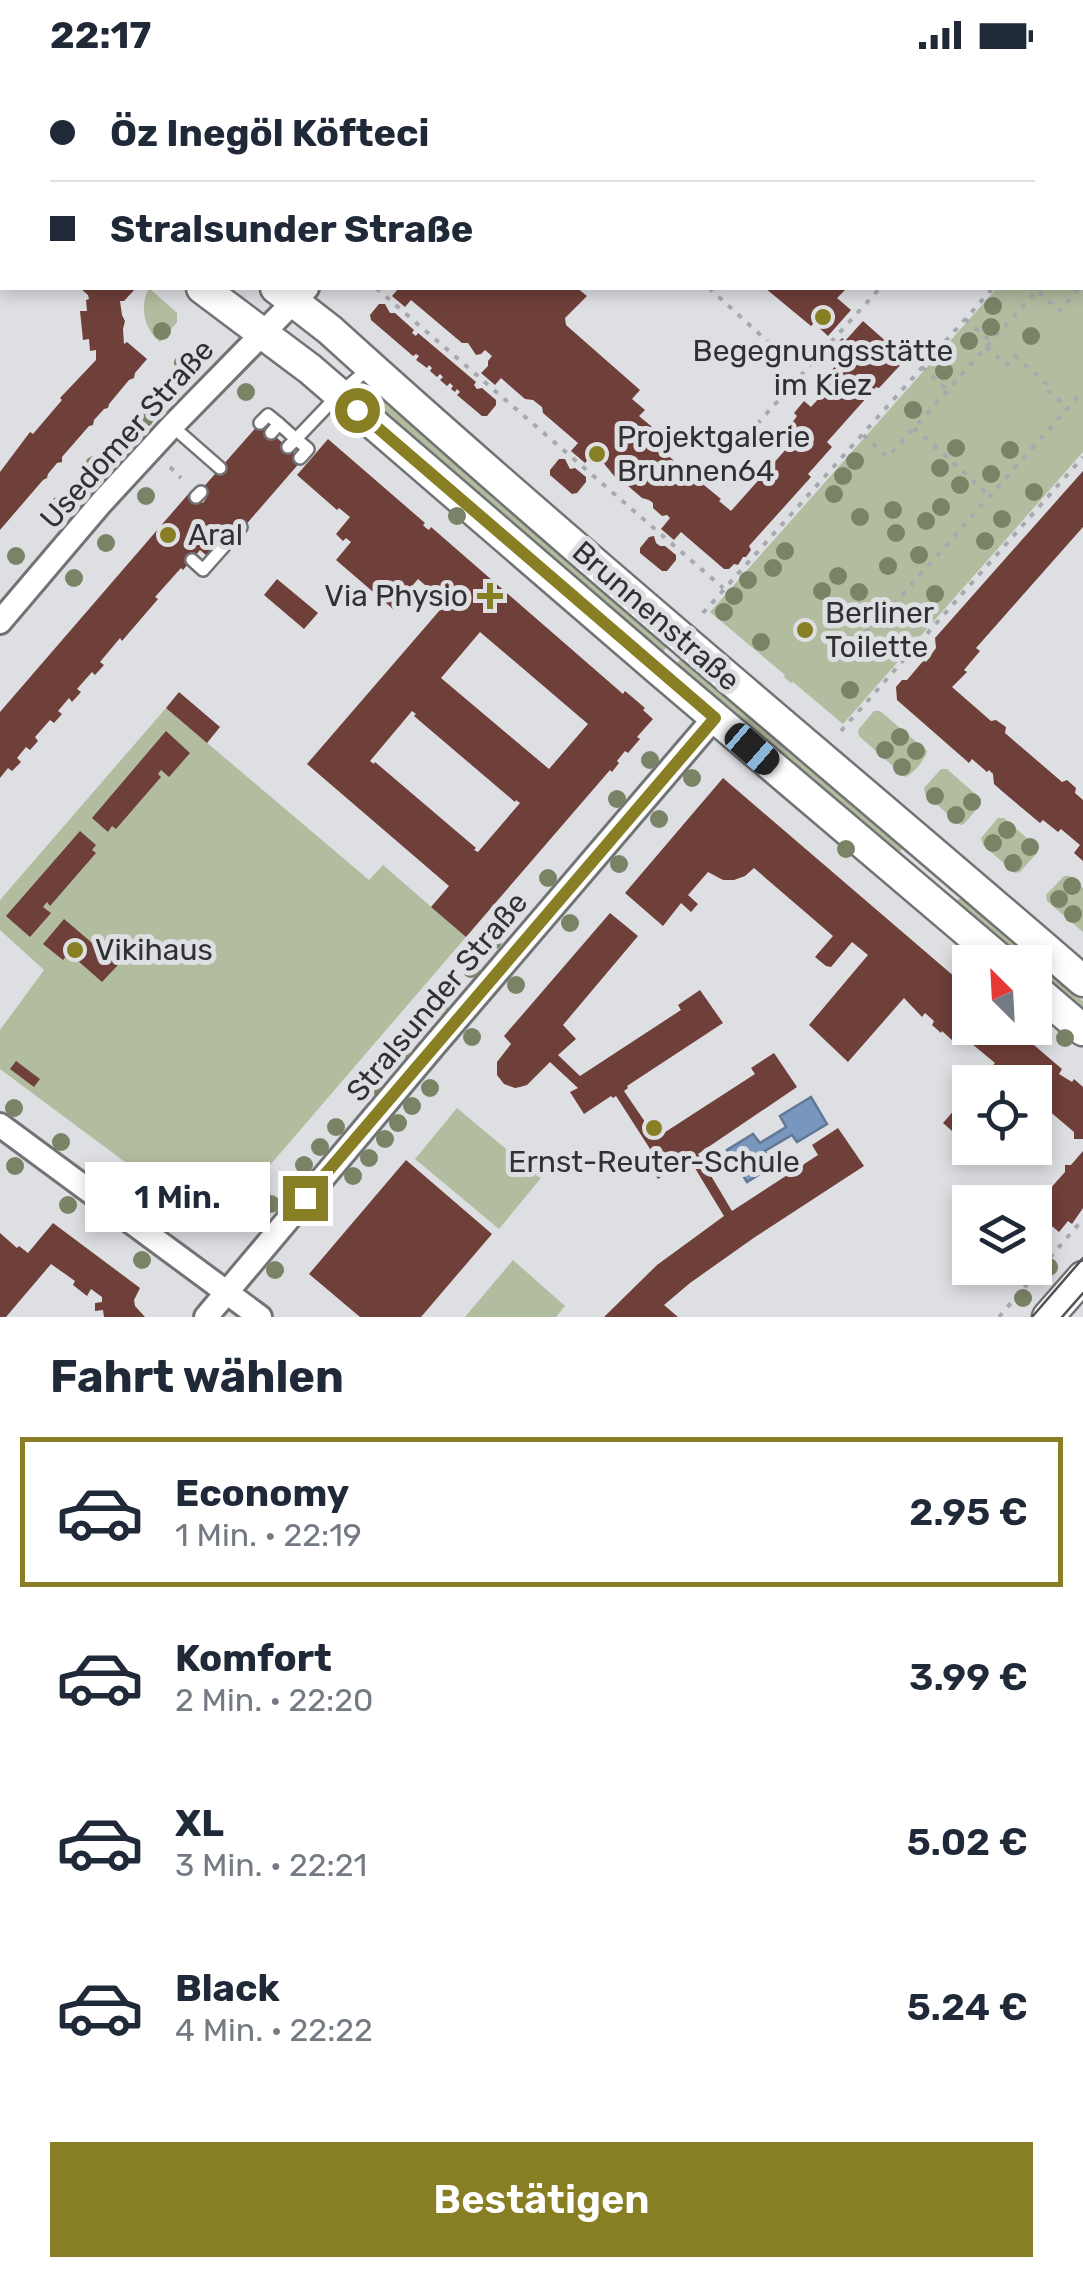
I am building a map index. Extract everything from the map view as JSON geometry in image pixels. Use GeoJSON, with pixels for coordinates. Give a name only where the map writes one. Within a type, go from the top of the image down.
{"type":"FeatureCollection","features":[{"type":"Feature","properties":{"kind":"main road","name":"Brunnenstraße"},"geometry":{"type":"LineString","coordinates":[[205,290],[339,394],[983,945]]}},
{"type":"Feature","properties":{"kind":"main road","name":"Brunnenstraße"},"geometry":{"type":"LineString","coordinates":[[292,292],[691,648],[1083,981]]}},
{"type":"Feature","properties":{"kind":"main road"},"geometry":{"type":"LineString","coordinates":[[1052,1004],[1083,1030]]}},
{"type":"Feature","properties":{"kind":"main road"},"geometry":{"type":"LineString","coordinates":[[1048,1317],[1083,1277]]}},
{"type":"Feature","properties":{"kind":"street","name":"Usedomer Straße"},"geometry":{"type":"LineString","coordinates":[[0,622],[101,503],[260,333],[292,292]]}},
{"type":"Feature","properties":{"kind":"street","name":"Stralsunder Straße"},"geometry":{"type":"LineString","coordinates":[[206,1317],[715,718]]}},
{"type":"Feature","properties":{"kind":"street"},"geometry":{"type":"LineString","coordinates":[[0,1125],[260,1317]]}},
{"type":"Feature","properties":{"kind":"lane"},"geometry":{"type":"LineString","coordinates":[[292,443],[339,394],[372,367]]}},
{"type":"Feature","properties":{"kind":"lane"},"geometry":{"type":"LineString","coordinates":[[260,423],[268,414],[275,428],[292,443],[308,449],[300,458]]}},
{"type":"Feature","properties":{"kind":"lane"},"geometry":{"type":"LineString","coordinates":[[172,426],[220,468]]}},
{"type":"Feature","properties":{"kind":"lane"},"geometry":{"type":"LineString","coordinates":[[192,560],[203,570],[240,526]]}},
{"type":"Feature","properties":{"kind":"lane"},"geometry":{"type":"LineString","coordinates":[[928,899],[954,869]]}},
{"type":"Feature","properties":{"kind":"path"},"geometry":{"type":"LineString","coordinates":[[378,290],[723,588]]}},
{"type":"Feature","properties":{"kind":"path"},"geometry":{"type":"LineString","coordinates":[[710,290],[789,361],[822,353]]}},
{"type":"Feature","properties":{"kind":"path"},"geometry":{"type":"LineString","coordinates":[[731,453],[878,290]]}},
{"type":"Feature","properties":{"kind":"path"},"geometry":{"type":"LineString","coordinates":[[703,612],[991,290]]}},
{"type":"Feature","properties":{"kind":"path"},"geometry":{"type":"LineString","coordinates":[[862,435],[888,457],[1037,290],[1060,311],[1078,290]]}},
{"type":"Feature","properties":{"kind":"path"},"geometry":{"type":"LineString","coordinates":[[965,319],[1007,365],[1015,356],[1068,408]]}},
{"type":"Feature","properties":{"kind":"path"},"geometry":{"type":"LineString","coordinates":[[922,368],[947,390]]}},
{"type":"Feature","properties":{"kind":"path"},"geometry":{"type":"LineString","coordinates":[[846,648],[879,621],[1083,391]]}},
{"type":"Feature","properties":{"kind":"path"},"geometry":{"type":"LineString","coordinates":[[914,428],[990,496]]}},
{"type":"Feature","properties":{"kind":"path"},"geometry":{"type":"LineString","coordinates":[[841,732],[1083,457]]}},
{"type":"Feature","properties":{"kind":"path"},"geometry":{"type":"LineString","coordinates":[[170,467],[181,478]]}},
{"type":"Feature","properties":{"kind":"path"},"geometry":{"type":"LineString","coordinates":[[998,1317],[1083,1219]]}},
{"type":"Feature","properties":{"kind":"green space"},"geometry":{"type":"Polygon","coordinates":[[[151,290],[177,313],[177,322],[160,342],[150,331],[144,302],[151,290]]]}},
{"type":"Feature","properties":{"kind":"green space"},"geometry":{"type":"Polygon","coordinates":[[[995,290],[1083,290],[1083,452],[843,724],[710,612],[995,290]]]}},
{"type":"Feature","properties":{"kind":"green space"},"geometry":{"type":"Polygon","coordinates":[[[371,390],[668,645],[661,655],[364,397],[371,390]]]}},
{"type":"Feature","properties":{"kind":"green space"},"geometry":{"type":"Polygon","coordinates":[[[683,657],[904,847],[896,856],[674,666],[683,657]]]}},
{"type":"Feature","properties":{"kind":"green space"},"geometry":{"type":"Polygon","coordinates":[[[166,708],[369,880],[383,865],[466,937],[215,1229],[0,1069],[0,1030],[44,970],[0,930],[0,900],[166,708]]]}},
{"type":"Feature","properties":{"kind":"green space"},"geometry":{"type":"Polygon","coordinates":[[[874,711],[880,711],[927,751],[905,777],[859,736],[858,730],[874,711]]]}},
{"type":"Feature","properties":{"kind":"green space"},"geometry":{"type":"Polygon","coordinates":[[[941,769],[947,769],[981,799],[964,824],[960,825],[925,794],[924,788],[941,769]]]}},
{"type":"Feature","properties":{"kind":"green space"},"geometry":{"type":"Polygon","coordinates":[[[998,818],[1004,818],[1037,847],[1037,853],[1020,872],[1015,873],[983,845],[981,838],[998,818]]]}},
{"type":"Feature","properties":{"kind":"green space"},"geometry":{"type":"Polygon","coordinates":[[[1064,876],[1083,888],[1083,932],[1047,901],[1046,895],[1064,876]]]}},
{"type":"Feature","properties":{"kind":"green space"},"geometry":{"type":"Polygon","coordinates":[[[963,899],[1017,945],[999,945],[954,903],[963,899]]]}},
{"type":"Feature","properties":{"kind":"green space"},"geometry":{"type":"Polygon","coordinates":[[[1052,975],[1083,1001],[1083,1018],[1052,991],[1052,975]]]}},
{"type":"Feature","properties":{"kind":"green space"},"geometry":{"type":"Polygon","coordinates":[[[457,1108],[541,1178],[499,1229],[415,1159],[457,1108]]]}},
{"type":"Feature","properties":{"kind":"green space"},"geometry":{"type":"Polygon","coordinates":[[[513,1260],[565,1306],[556,1317],[465,1317],[513,1260]]]}},
{"type":"Feature","properties":{"kind":"water"},"geometry":{"type":"Polygon","coordinates":[[[811,1097],[827,1124],[797,1142],[792,1135],[765,1151],[773,1166],[747,1182],[727,1150],[753,1134],[760,1143],[786,1127],[780,1116],[811,1097]]]}},
{"type":"Feature","properties":{"kind":"building"},"geometry":{"type":"Polygon","coordinates":[[[82,290],[134,290],[120,301],[125,321],[124,344],[127,342],[147,359],[0,530],[0,472],[30,432],[33,434],[96,360],[96,350],[90,351],[89,339],[83,340],[80,311],[87,311],[88,295],[82,290]]]}},
{"type":"Feature","properties":{"kind":"building"},"geometry":{"type":"Polygon","coordinates":[[[397,290],[580,290],[587,296],[565,318],[566,325],[640,390],[632,399],[645,410],[639,416],[657,431],[649,440],[731,511],[787,448],[779,441],[797,416],[794,413],[804,401],[811,407],[829,387],[822,381],[839,362],[829,353],[842,338],[845,341],[863,321],[906,359],[827,442],[832,447],[808,474],[811,477],[749,546],[746,557],[738,565],[724,569],[681,532],[674,540],[661,529],[670,518],[662,516],[653,503],[642,498],[622,477],[615,477],[601,460],[591,456],[585,463],[571,451],[578,443],[543,413],[542,407],[525,399],[501,378],[495,385],[481,373],[492,356],[485,350],[476,355],[468,343],[462,343],[411,300],[405,307],[392,296],[397,290]]]}},
{"type":"Feature","properties":{"kind":"building","name":"Begegnungsstätte im Kiez"},"geometry":{"type":"Polygon","coordinates":[[[767,290],[845,290],[837,298],[851,310],[828,336],[814,323],[811,326],[767,290]]]}},
{"type":"Feature","properties":{"kind":"building"},"geometry":{"type":"Polygon","coordinates":[[[379,304],[385,304],[390,313],[414,330],[412,333],[418,333],[476,382],[477,389],[482,388],[496,400],[487,416],[482,416],[457,395],[457,389],[451,389],[450,383],[447,386],[440,380],[440,374],[437,377],[429,365],[427,368],[416,360],[419,356],[413,356],[371,320],[370,315],[379,304]]]}},
{"type":"Feature","properties":{"kind":"building"},"geometry":{"type":"Polygon","coordinates":[[[260,423],[302,460],[243,528],[236,523],[207,556],[200,550],[181,568],[100,662],[104,665],[77,689],[81,692],[72,702],[69,698],[58,711],[62,714],[54,723],[50,720],[35,737],[38,741],[30,750],[26,747],[17,758],[21,762],[12,771],[8,768],[0,778],[0,712],[190,492],[203,503],[207,497],[200,491],[260,423]]]}},
{"type":"Feature","properties":{"kind":"building"},"geometry":{"type":"Polygon","coordinates":[[[328,439],[425,523],[426,528],[431,527],[623,694],[625,691],[645,708],[653,719],[612,772],[466,937],[431,907],[449,886],[307,764],[446,603],[418,579],[393,609],[336,560],[351,542],[336,534],[350,517],[297,475],[328,439]],[[480,632],[441,678],[549,769],[588,724],[480,632]],[[412,711],[370,761],[478,852],[520,803],[412,711]]]}},
{"type":"Feature","properties":{"kind":"building"},"geometry":{"type":"Polygon","coordinates":[[[559,459],[565,459],[570,469],[575,468],[586,477],[577,493],[572,494],[550,475],[559,459]]]}},
{"type":"Feature","properties":{"kind":"building"},"geometry":{"type":"Polygon","coordinates":[[[1083,471],[1083,527],[976,648],[980,651],[952,687],[991,721],[1006,727],[1005,733],[1062,782],[1067,780],[1076,788],[1075,793],[1083,800],[1083,861],[1074,853],[1080,845],[1061,829],[1058,832],[1043,820],[1040,823],[994,784],[989,770],[972,759],[969,763],[897,700],[896,687],[926,662],[936,648],[935,638],[1083,471]]]}},
{"type":"Feature","properties":{"kind":"building"},"geometry":{"type":"Polygon","coordinates":[[[654,536],[656,543],[676,555],[667,571],[640,553],[649,537],[654,536]]]}},
{"type":"Feature","properties":{"kind":"building"},"geometry":{"type":"Polygon","coordinates":[[[277,579],[318,613],[304,629],[264,595],[277,579]]]}},
{"type":"Feature","properties":{"kind":"building"},"geometry":{"type":"Polygon","coordinates":[[[179,692],[220,727],[207,743],[166,708],[179,692]]]}},
{"type":"Feature","properties":{"kind":"building"},"geometry":{"type":"Polygon","coordinates":[[[166,731],[190,753],[169,777],[161,770],[161,777],[116,829],[112,826],[108,832],[92,818],[166,731]]]}},
{"type":"Feature","properties":{"kind":"building"},"geometry":{"type":"Polygon","coordinates":[[[723,778],[952,975],[952,1040],[904,998],[848,1062],[809,1025],[868,955],[852,942],[831,967],[826,966],[815,957],[833,936],[754,868],[734,880],[723,880],[708,872],[688,895],[698,904],[691,912],[681,903],[663,926],[625,893],[723,778]]]}},
{"type":"Feature","properties":{"kind":"building"},"geometry":{"type":"Polygon","coordinates":[[[80,831],[96,845],[92,850],[96,853],[50,906],[47,902],[43,907],[51,913],[30,937],[6,916],[80,831]]]}},
{"type":"Feature","properties":{"kind":"building"},"geometry":{"type":"Polygon","coordinates":[[[610,913],[638,936],[563,1025],[576,1039],[558,1055],[580,1076],[681,1010],[678,1005],[700,990],[723,1023],[624,1091],[656,1138],[755,1074],[751,1068],[774,1053],[797,1087],[698,1154],[732,1211],[818,1155],[812,1145],[838,1128],[864,1166],[690,1283],[664,1305],[678,1317],[604,1317],[657,1265],[724,1216],[690,1160],[658,1179],[644,1157],[652,1152],[616,1096],[584,1114],[570,1092],[578,1088],[550,1062],[520,1087],[504,1084],[497,1075],[497,1062],[511,1044],[504,1036],[610,913]]]}},
{"type":"Feature","properties":{"kind":"building","name":"Vikihaus"},"geometry":{"type":"Polygon","coordinates":[[[64,919],[118,965],[102,982],[69,953],[63,960],[43,944],[64,919]]]}},
{"type":"Feature","properties":{"kind":"building"},"geometry":{"type":"Polygon","coordinates":[[[973,1045],[1034,1045],[1062,1069],[1059,1074],[1072,1082],[1074,1079],[1083,1087],[1083,1139],[1074,1139],[1074,1132],[1052,1113],[1052,1065],[995,1063],[973,1045]]]}},
{"type":"Feature","properties":{"kind":"building"},"geometry":{"type":"Polygon","coordinates":[[[16,1061],[40,1079],[34,1087],[10,1069],[16,1061]]]}},
{"type":"Feature","properties":{"kind":"building"},"geometry":{"type":"Polygon","coordinates":[[[952,1113],[952,1131],[943,1123],[952,1113]]]}},
{"type":"Feature","properties":{"kind":"building"},"geometry":{"type":"Polygon","coordinates":[[[1083,1151],[1083,1208],[1072,1224],[1068,1221],[1059,1232],[1052,1226],[1052,1187],[1065,1172],[1065,1165],[1071,1165],[1083,1151]]]}},
{"type":"Feature","properties":{"kind":"building"},"geometry":{"type":"Polygon","coordinates":[[[406,1160],[492,1234],[421,1317],[360,1317],[309,1274],[406,1160]]]}},
{"type":"Feature","properties":{"kind":"building"},"geometry":{"type":"Polygon","coordinates":[[[53,1223],[140,1288],[135,1306],[145,1317],[104,1317],[103,1310],[95,1311],[95,1303],[102,1302],[102,1297],[91,1289],[87,1296],[73,1285],[75,1281],[51,1264],[6,1317],[0,1317],[0,1233],[28,1253],[53,1223]]]}},
{"type":"Feature","properties":{"kind":"tram line"},"geometry":{"type":"LineString","coordinates":[[1032,1317],[1083,1258]]}},
{"type":"Feature","properties":{"kind":"tram line"},"geometry":{"type":"LineString","coordinates":[[1062,1317],[1083,1293]]}},
{"type":"Feature","properties":{"kind":"place","name":"Begegnungsstätte im Kiez"},"geometry":{"type":"Point","coordinates":[823,317]}},
{"type":"Feature","properties":{"kind":"place","name":"Projektgalerie Brunnen64"},"geometry":{"type":"Point","coordinates":[597,454]}},
{"type":"Feature","properties":{"kind":"place","name":"Aral"},"geometry":{"type":"Point","coordinates":[168,535]}},
{"type":"Feature","properties":{"kind":"place","name":"Via Physio"},"geometry":{"type":"Point","coordinates":[490,596]}},
{"type":"Feature","properties":{"kind":"place","name":"Berliner Toilette"},"geometry":{"type":"Point","coordinates":[805,630]}},
{"type":"Feature","properties":{"kind":"place","name":"Vikihaus"},"geometry":{"type":"Point","coordinates":[75,950]}},
{"type":"Feature","properties":{"kind":"place","name":"Ernst-Reuter-Schule"},"geometry":{"type":"Point","coordinates":[654,1128]}},
{"type":"Feature","properties":{"kind":"route"},"geometry":{"type":"LineString","coordinates":[[305,1198],[715,718],[357,410]]}}]}
